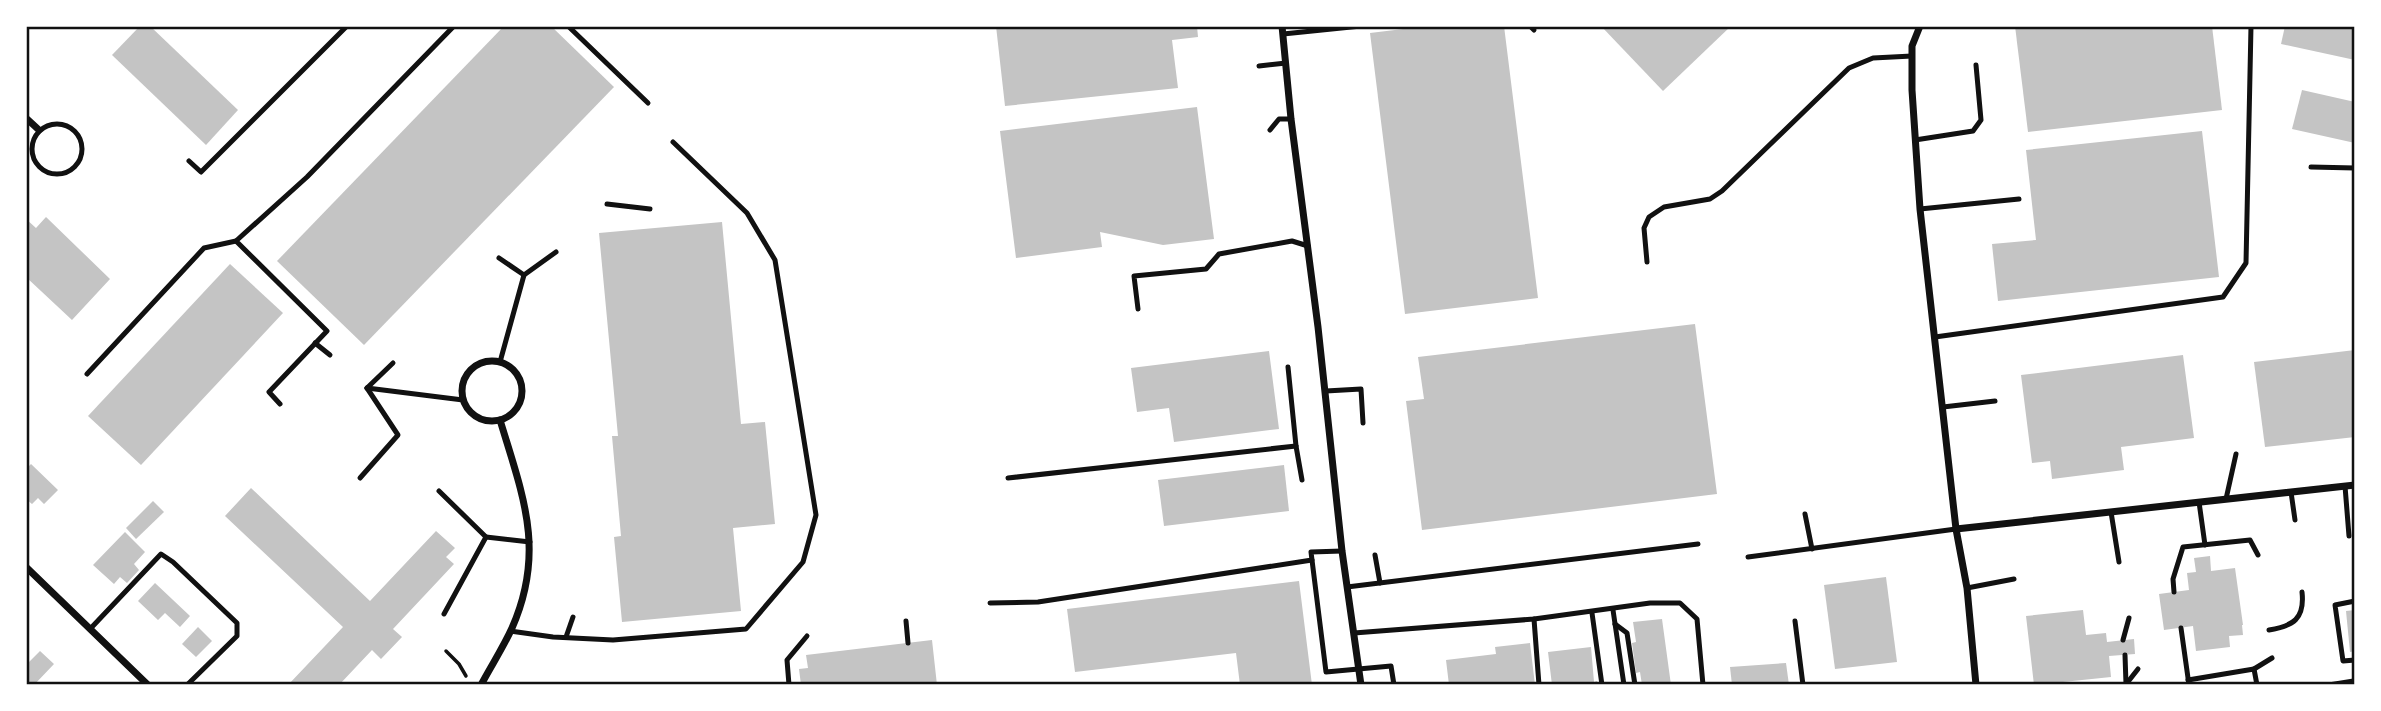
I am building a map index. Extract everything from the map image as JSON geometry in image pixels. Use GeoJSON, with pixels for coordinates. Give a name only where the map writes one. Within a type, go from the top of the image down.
{"type":"FeatureCollection","features":[{"type":"Feature","properties":{"kind":"street"},"geometry":{"type":"LineString","coordinates":[[1920,26],[1912,46],[1920,209],[1956,528],[1967,588],[1976,685]]}},
{"type":"Feature","properties":{"kind":"street"},"geometry":{"type":"LineString","coordinates":[[1282,30],[1342,551],[1361,685]]}},
{"type":"Feature","properties":{"kind":"street"},"geometry":{"type":"LineString","coordinates":[[26,118],[39,130]]}},
{"type":"Feature","properties":{"kind":"street"},"geometry":{"type":"LineString","coordinates":[[485,362],[500,362],[515,372],[522,388],[520,403],[500,420],[478,418],[466,407],[463,400],[463,382],[471,369],[485,362]]}},
{"type":"Feature","properties":{"kind":"street"},"geometry":{"type":"LineString","coordinates":[[481,685],[510,631],[526,583],[530,542],[524,503],[500,420]]}},
{"type":"Feature","properties":{"kind":"street"},"geometry":{"type":"LineString","coordinates":[[1956,528],[2355,485]]}},
{"type":"Feature","properties":{"kind":"street"},"geometry":{"type":"LineString","coordinates":[[26,567],[148,685]]}},
{"type":"Feature","properties":{"kind":"lane"},"geometry":{"type":"LineString","coordinates":[[188,161],[201,172],[347,26]]}},
{"type":"Feature","properties":{"kind":"lane"},"geometry":{"type":"LineString","coordinates":[[87,374],[204,248],[236,241],[307,177],[454,26]]}},
{"type":"Feature","properties":{"kind":"lane"},"geometry":{"type":"LineString","coordinates":[[568,26],[648,103]]}},
{"type":"Feature","properties":{"kind":"lane"},"geometry":{"type":"LineString","coordinates":[[1282,30],[1361,26]]}},
{"type":"Feature","properties":{"kind":"lane"},"geometry":{"type":"LineString","coordinates":[[1935,337],[2223,297],[2246,263],[2251,26]]}},
{"type":"Feature","properties":{"kind":"lane"},"geometry":{"type":"LineString","coordinates":[[1647,262],[1644,228],[1649,217],[1664,207],[1710,199],[1722,191],[1849,68],[1873,58],[1912,56]]}},
{"type":"Feature","properties":{"kind":"lane"},"geometry":{"type":"LineString","coordinates":[[1259,66],[1286,63]]}},
{"type":"Feature","properties":{"kind":"lane"},"geometry":{"type":"LineString","coordinates":[[1915,140],[1973,131],[1980,120],[1976,65]]}},
{"type":"Feature","properties":{"kind":"lane"},"geometry":{"type":"LineString","coordinates":[[1270,130],[1279,119],[1292,119]]}},
{"type":"Feature","properties":{"kind":"lane"},"geometry":{"type":"LineString","coordinates":[[49,124],[62,124],[73,129],[78,135],[82,151],[78,163],[69,171],[57,174],[45,172],[36,164],[31,153],[32,141],[39,130],[49,124]]}},
{"type":"Feature","properties":{"kind":"lane"},"geometry":{"type":"LineString","coordinates":[[510,631],[613,640],[746,629],[803,562],[816,515],[775,260],[747,212],[673,142]]}},
{"type":"Feature","properties":{"kind":"lane"},"geometry":{"type":"LineString","coordinates":[[2311,167],[2355,169]]}},
{"type":"Feature","properties":{"kind":"lane"},"geometry":{"type":"LineString","coordinates":[[1920,209],[2020,199]]}},
{"type":"Feature","properties":{"kind":"lane"},"geometry":{"type":"LineString","coordinates":[[607,204],[650,209]]}},
{"type":"Feature","properties":{"kind":"lane"},"geometry":{"type":"LineString","coordinates":[[236,241],[327,331],[269,392],[281,404]]}},
{"type":"Feature","properties":{"kind":"lane"},"geometry":{"type":"LineString","coordinates":[[1138,309],[1134,276],[1206,269],[1219,254],[1292,242],[1308,246]]}},
{"type":"Feature","properties":{"kind":"lane"},"geometry":{"type":"LineString","coordinates":[[500,362],[524,275],[556,253]]}},
{"type":"Feature","properties":{"kind":"lane"},"geometry":{"type":"LineString","coordinates":[[499,258],[524,275]]}},
{"type":"Feature","properties":{"kind":"lane"},"geometry":{"type":"LineString","coordinates":[[316,343],[330,355]]}},
{"type":"Feature","properties":{"kind":"lane"},"geometry":{"type":"LineString","coordinates":[[367,388],[393,363]]}},
{"type":"Feature","properties":{"kind":"lane"},"geometry":{"type":"LineString","coordinates":[[1288,367],[1302,480]]}},
{"type":"Feature","properties":{"kind":"lane"},"geometry":{"type":"LineString","coordinates":[[367,388],[463,400]]}},
{"type":"Feature","properties":{"kind":"lane"},"geometry":{"type":"LineString","coordinates":[[359,478],[398,435],[367,388]]}},
{"type":"Feature","properties":{"kind":"lane"},"geometry":{"type":"LineString","coordinates":[[1325,391],[1361,389],[1363,424]]}},
{"type":"Feature","properties":{"kind":"lane"},"geometry":{"type":"LineString","coordinates":[[1943,407],[1995,401]]}},
{"type":"Feature","properties":{"kind":"lane"},"geometry":{"type":"LineString","coordinates":[[1008,478],[1296,446]]}},
{"type":"Feature","properties":{"kind":"lane"},"geometry":{"type":"LineString","coordinates":[[2226,499],[2236,454]]}},
{"type":"Feature","properties":{"kind":"lane"},"geometry":{"type":"LineString","coordinates":[[2345,486],[2349,536]]}},
{"type":"Feature","properties":{"kind":"lane"},"geometry":{"type":"LineString","coordinates":[[439,491],[486,537],[530,542]]}},
{"type":"Feature","properties":{"kind":"lane"},"geometry":{"type":"LineString","coordinates":[[2291,492],[2295,520]]}},
{"type":"Feature","properties":{"kind":"lane"},"geometry":{"type":"LineString","coordinates":[[2199,502],[2205,545]]}},
{"type":"Feature","properties":{"kind":"lane"},"geometry":{"type":"LineString","coordinates":[[2111,512],[2119,562]]}},
{"type":"Feature","properties":{"kind":"lane"},"geometry":{"type":"LineString","coordinates":[[1805,514],[1812,549]]}},
{"type":"Feature","properties":{"kind":"lane"},"geometry":{"type":"LineString","coordinates":[[1748,557],[1956,528]]}},
{"type":"Feature","properties":{"kind":"lane"},"geometry":{"type":"LineString","coordinates":[[444,614],[486,537]]}},
{"type":"Feature","properties":{"kind":"lane"},"geometry":{"type":"LineString","coordinates":[[2174,592],[2173,579],[2183,547],[2250,540],[2258,555]]}},
{"type":"Feature","properties":{"kind":"lane"},"geometry":{"type":"LineString","coordinates":[[1347,587],[1698,544]]}},
{"type":"Feature","properties":{"kind":"lane"},"geometry":{"type":"LineString","coordinates":[[1342,551],[1311,552],[1326,672],[1391,666],[1394,685]]}},
{"type":"Feature","properties":{"kind":"lane"},"geometry":{"type":"LineString","coordinates":[[91,628],[161,554],[173,562],[237,623],[237,636],[187,685]]}},
{"type":"Feature","properties":{"kind":"lane"},"geometry":{"type":"LineString","coordinates":[[1375,555],[1380,583]]}},
{"type":"Feature","properties":{"kind":"lane"},"geometry":{"type":"LineString","coordinates":[[990,603],[1038,602],[1312,560]]}},
{"type":"Feature","properties":{"kind":"lane"},"geometry":{"type":"LineString","coordinates":[[1967,588],[2014,579]]}},
{"type":"Feature","properties":{"kind":"lane"},"geometry":{"type":"LineString","coordinates":[[2269,630],[2284,628],[2298,619],[2303,605],[2302,592]]}},
{"type":"Feature","properties":{"kind":"lane"},"geometry":{"type":"LineString","coordinates":[[2355,601],[2335,605],[2343,661],[2355,660]]}},
{"type":"Feature","properties":{"kind":"lane"},"geometry":{"type":"LineString","coordinates":[[1354,633],[1534,619],[1650,603],[1681,603],[1697,619],[1703,685]]}},
{"type":"Feature","properties":{"kind":"lane"},"geometry":{"type":"LineString","coordinates":[[1613,610],[1624,685]]}},
{"type":"Feature","properties":{"kind":"lane"},"geometry":{"type":"LineString","coordinates":[[1592,612],[1602,685]]}},
{"type":"Feature","properties":{"kind":"lane"},"geometry":{"type":"LineString","coordinates":[[566,637],[573,617]]}},
{"type":"Feature","properties":{"kind":"lane"},"geometry":{"type":"LineString","coordinates":[[2123,640],[2129,618]]}},
{"type":"Feature","properties":{"kind":"lane"},"geometry":{"type":"LineString","coordinates":[[1534,619],[1539,685]]}},
{"type":"Feature","properties":{"kind":"lane"},"geometry":{"type":"LineString","coordinates":[[906,621],[908,643]]}},
{"type":"Feature","properties":{"kind":"lane"},"geometry":{"type":"LineString","coordinates":[[1795,621],[1802,685]]}},
{"type":"Feature","properties":{"kind":"lane"},"geometry":{"type":"LineString","coordinates":[[1615,624],[1627,634],[1635,685]]}},
{"type":"Feature","properties":{"kind":"lane"},"geometry":{"type":"LineString","coordinates":[[2181,628],[2189,683],[2255,669],[2272,658]]}},
{"type":"Feature","properties":{"kind":"lane"},"geometry":{"type":"LineString","coordinates":[[789,685],[787,660],[807,636]]}},
{"type":"Feature","properties":{"kind":"lane"},"geometry":{"type":"LineString","coordinates":[[2125,655],[2126,684]]}},
{"type":"Feature","properties":{"kind":"lane"},"geometry":{"type":"LineString","coordinates":[[2126,684],[2138,669]]}},
{"type":"Feature","properties":{"kind":"lane"},"geometry":{"type":"LineString","coordinates":[[2255,669],[2257,685]]}},
{"type":"Feature","properties":{"kind":"path"},"geometry":{"type":"LineString","coordinates":[[446,651],[466,676]]}},
{"type":"Feature","properties":{"kind":"path"},"geometry":{"type":"LineString","coordinates":[[2324,685],[2355,680]]}},
{"type":"Feature","properties":{"kind":"building"},"geometry":{"type":"Polygon","coordinates":[[[140,26],[150,26],[238,110],[206,145],[112,55],[140,26]]]}},
{"type":"Feature","properties":{"kind":"building"},"geometry":{"type":"Polygon","coordinates":[[[504,26],[551,26],[614,87],[364,345],[277,261],[504,26]]]}},
{"type":"Feature","properties":{"kind":"building"},"geometry":{"type":"Polygon","coordinates":[[[996,26],[1197,26],[1198,37],[1172,40],[1178,88],[1005,106],[996,26]]]}},
{"type":"Feature","properties":{"kind":"building"},"geometry":{"type":"Polygon","coordinates":[[[1428,26],[1504,26],[1538,298],[1405,314],[1370,33],[1428,26]]]}},
{"type":"Feature","properties":{"kind":"building"},"geometry":{"type":"Polygon","coordinates":[[[1601,26],[1731,26],[1663,91],[1601,26]]]}},
{"type":"Feature","properties":{"kind":"building"},"geometry":{"type":"Polygon","coordinates":[[[2015,26],[2212,26],[2222,110],[2028,132],[2015,26]]]}},
{"type":"Feature","properties":{"kind":"building"},"geometry":{"type":"Polygon","coordinates":[[[2285,26],[2355,28],[2355,60],[2281,44],[2285,26]]]}},
{"type":"Feature","properties":{"kind":"building"},"geometry":{"type":"Polygon","coordinates":[[[2302,90],[2355,102],[2355,143],[2292,129],[2302,90]]]}},
{"type":"Feature","properties":{"kind":"building"},"geometry":{"type":"Polygon","coordinates":[[[1197,107],[1214,239],[1163,245],[1100,232],[1102,247],[1016,258],[1000,131],[1197,107]]]}},
{"type":"Feature","properties":{"kind":"building"},"geometry":{"type":"Polygon","coordinates":[[[2202,131],[2219,277],[1998,301],[1992,244],[2036,240],[2026,150],[2202,131]]]}},
{"type":"Feature","properties":{"kind":"building"},"geometry":{"type":"Polygon","coordinates":[[[46,217],[110,279],[72,320],[26,277],[26,219],[36,228],[46,217]]]}},
{"type":"Feature","properties":{"kind":"building"},"geometry":{"type":"Polygon","coordinates":[[[722,222],[741,424],[765,422],[775,524],[733,528],[741,611],[622,622],[614,537],[621,536],[612,436],[618,436],[599,233],[722,222]]]}},
{"type":"Feature","properties":{"kind":"building"},"geometry":{"type":"Polygon","coordinates":[[[230,264],[283,313],[141,465],[88,416],[230,264]]]}},
{"type":"Feature","properties":{"kind":"building"},"geometry":{"type":"Polygon","coordinates":[[[1695,324],[1717,494],[1422,530],[1406,401],[1424,399],[1418,357],[1695,324]]]}},
{"type":"Feature","properties":{"kind":"building"},"geometry":{"type":"Polygon","coordinates":[[[2355,350],[2355,437],[2265,447],[2254,362],[2355,350]]]}},
{"type":"Feature","properties":{"kind":"building"},"geometry":{"type":"Polygon","coordinates":[[[1269,351],[1279,429],[1174,442],[1169,408],[1137,412],[1131,368],[1269,351]]]}},
{"type":"Feature","properties":{"kind":"building"},"geometry":{"type":"Polygon","coordinates":[[[2183,355],[2194,438],[2121,447],[2124,470],[2052,479],[2050,461],[2032,463],[2021,375],[2183,355]]]}},
{"type":"Feature","properties":{"kind":"building"},"geometry":{"type":"Polygon","coordinates":[[[31,464],[58,490],[44,504],[38,498],[32,504],[26,499],[26,469],[31,464]]]}},
{"type":"Feature","properties":{"kind":"building"},"geometry":{"type":"Polygon","coordinates":[[[1284,465],[1289,511],[1164,526],[1158,480],[1284,465]]]}},
{"type":"Feature","properties":{"kind":"building"},"geometry":{"type":"Polygon","coordinates":[[[251,488],[370,601],[436,531],[455,548],[446,557],[454,564],[393,629],[402,637],[381,659],[372,650],[339,685],[288,685],[343,627],[225,516],[251,488]]]}},
{"type":"Feature","properties":{"kind":"building"},"geometry":{"type":"Polygon","coordinates":[[[153,501],[164,512],[136,539],[126,528],[153,501]]]}},
{"type":"Feature","properties":{"kind":"building"},"geometry":{"type":"Polygon","coordinates":[[[125,532],[145,552],[134,564],[139,570],[127,583],[120,577],[114,584],[93,565],[125,532]]]}},
{"type":"Feature","properties":{"kind":"building"},"geometry":{"type":"Polygon","coordinates":[[[2210,556],[2211,571],[2235,568],[2243,635],[2229,636],[2230,647],[2196,651],[2193,626],[2164,630],[2159,594],[2189,590],[2187,573],[2196,572],[2194,558],[2210,556]]]}},
{"type":"Feature","properties":{"kind":"building"},"geometry":{"type":"Polygon","coordinates":[[[1886,577],[1897,662],[1835,669],[1824,585],[1886,577]]]}},
{"type":"Feature","properties":{"kind":"building"},"geometry":{"type":"Polygon","coordinates":[[[1299,581],[1312,685],[1240,685],[1236,653],[1075,672],[1067,609],[1299,581]]]}},
{"type":"Feature","properties":{"kind":"building"},"geometry":{"type":"Polygon","coordinates":[[[155,583],[190,616],[180,627],[165,613],[158,620],[138,601],[155,583]]]}},
{"type":"Feature","properties":{"kind":"building"},"geometry":{"type":"Polygon","coordinates":[[[2083,610],[2086,635],[2106,633],[2107,642],[2134,639],[2135,654],[2109,656],[2111,677],[2034,685],[2026,616],[2083,610]]]}},
{"type":"Feature","properties":{"kind":"building"},"geometry":{"type":"Polygon","coordinates":[[[2355,610],[2355,651],[2350,652],[2346,611],[2355,610]]]}},
{"type":"Feature","properties":{"kind":"building"},"geometry":{"type":"Polygon","coordinates":[[[1662,619],[1671,685],[1642,685],[1640,672],[1636,673],[1632,643],[1636,642],[1633,622],[1662,619]]]}},
{"type":"Feature","properties":{"kind":"building"},"geometry":{"type":"Polygon","coordinates":[[[198,627],[212,641],[196,657],[182,644],[198,627]]]}},
{"type":"Feature","properties":{"kind":"building"},"geometry":{"type":"Polygon","coordinates":[[[932,640],[937,685],[801,685],[799,669],[808,668],[806,655],[932,640]]]}},
{"type":"Feature","properties":{"kind":"building"},"geometry":{"type":"Polygon","coordinates":[[[1530,643],[1535,685],[1449,685],[1446,660],[1496,654],[1495,647],[1530,643]]]}},
{"type":"Feature","properties":{"kind":"building"},"geometry":{"type":"Polygon","coordinates":[[[1591,647],[1594,682],[1597,681],[1598,685],[1552,685],[1548,652],[1591,647]]]}},
{"type":"Feature","properties":{"kind":"building"},"geometry":{"type":"Polygon","coordinates":[[[40,651],[54,664],[34,685],[26,685],[26,659],[29,662],[40,651]]]}},
{"type":"Feature","properties":{"kind":"building"},"geometry":{"type":"Polygon","coordinates":[[[1786,663],[1789,685],[1732,685],[1730,667],[1786,663]]]}}]}
